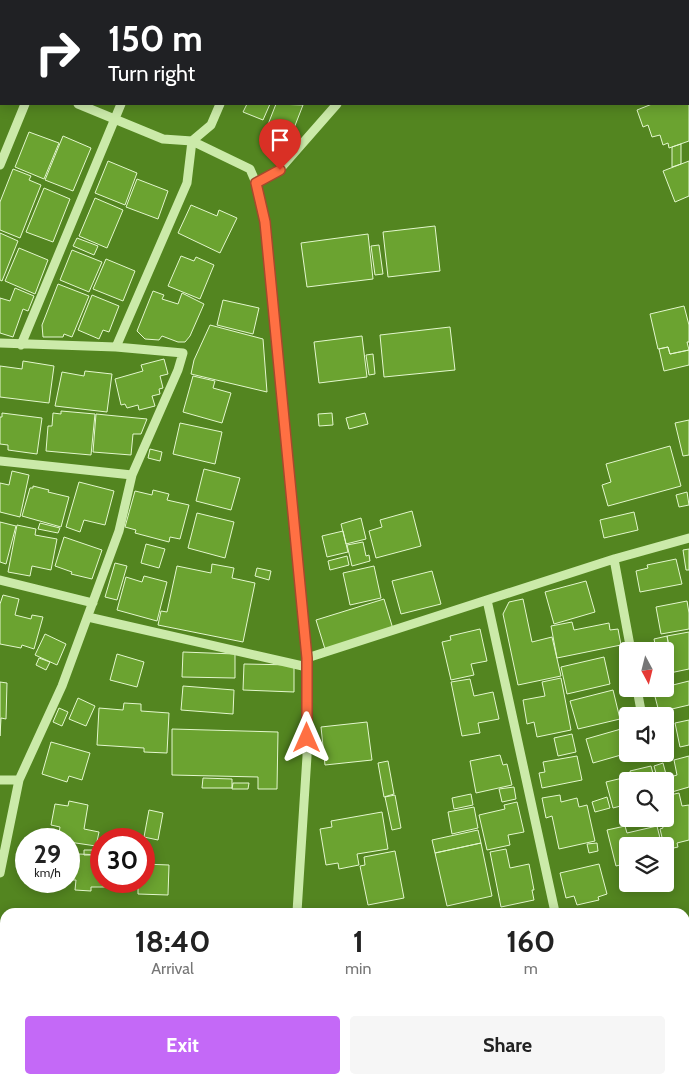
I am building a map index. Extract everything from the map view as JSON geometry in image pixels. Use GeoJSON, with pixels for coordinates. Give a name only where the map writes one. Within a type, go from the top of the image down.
{"type":"FeatureCollection","features":[{"type":"Feature","properties":{"kind":"street"},"geometry":{"type":"LineString","coordinates":[[0,165],[25,105]]}},
{"type":"Feature","properties":{"kind":"street"},"geometry":{"type":"LineString","coordinates":[[80,105],[164,139],[192,141],[250,169],[256,183],[265,222],[307,662],[307,756],[297,908]]}},
{"type":"Feature","properties":{"kind":"street"},"geometry":{"type":"LineString","coordinates":[[21,345],[122,105]]}},
{"type":"Feature","properties":{"kind":"street"},"geometry":{"type":"LineString","coordinates":[[116,347],[187,183],[192,141],[211,126],[220,105]]}},
{"type":"Feature","properties":{"kind":"street"},"geometry":{"type":"LineString","coordinates":[[256,183],[280,170],[336,105]]}},
{"type":"Feature","properties":{"kind":"street"},"geometry":{"type":"LineString","coordinates":[[0,343],[116,347],[182,353],[178,370],[132,475],[118,531],[62,686],[19,780],[0,873]]}},
{"type":"Feature","properties":{"kind":"street"},"geometry":{"type":"LineString","coordinates":[[0,462],[132,475]]}},
{"type":"Feature","properties":{"kind":"street"},"geometry":{"type":"LineString","coordinates":[[88,617],[307,662],[487,600],[614,559],[689,538]]}},
{"type":"Feature","properties":{"kind":"street"},"geometry":{"type":"LineString","coordinates":[[614,559],[629,642]]}},
{"type":"Feature","properties":{"kind":"street"},"geometry":{"type":"LineString","coordinates":[[0,580],[93,603]]}},
{"type":"Feature","properties":{"kind":"street"},"geometry":{"type":"LineString","coordinates":[[487,600],[554,908]]}},
{"type":"Feature","properties":{"kind":"street"},"geometry":{"type":"LineString","coordinates":[[0,780],[19,780]]}},
{"type":"Feature","properties":{"kind":"building"},"geometry":{"type":"Polygon","coordinates":[[[246,105],[270,105],[263,120],[243,112],[246,105]]]}},
{"type":"Feature","properties":{"kind":"building"},"geometry":{"type":"Polygon","coordinates":[[[276,105],[303,105],[289,141],[265,132],[276,105]]]}},
{"type":"Feature","properties":{"kind":"building"},"geometry":{"type":"Polygon","coordinates":[[[650,105],[689,105],[689,141],[669,148],[668,143],[663,145],[660,135],[652,137],[648,125],[643,127],[637,110],[650,105]]]}},
{"type":"Feature","properties":{"kind":"building"},"geometry":{"type":"Polygon","coordinates":[[[29,132],[59,143],[44,179],[15,167],[29,132]]]}},
{"type":"Feature","properties":{"kind":"building"},"geometry":{"type":"Polygon","coordinates":[[[63,136],[91,148],[73,191],[45,180],[63,136]]]}},
{"type":"Feature","properties":{"kind":"building"},"geometry":{"type":"Polygon","coordinates":[[[681,144],[681,164],[672,167],[672,147],[681,144]]]}},
{"type":"Feature","properties":{"kind":"building"},"geometry":{"type":"Polygon","coordinates":[[[108,161],[137,173],[125,205],[95,193],[108,161]]]}},
{"type":"Feature","properties":{"kind":"building"},"geometry":{"type":"Polygon","coordinates":[[[689,161],[689,196],[675,202],[663,171],[689,161]]]}},
{"type":"Feature","properties":{"kind":"building"},"geometry":{"type":"Polygon","coordinates":[[[13,169],[31,176],[29,180],[41,185],[20,238],[0,230],[0,202],[13,169]]]}},
{"type":"Feature","properties":{"kind":"building"},"geometry":{"type":"Polygon","coordinates":[[[137,179],[168,191],[158,219],[126,207],[137,179]]]}},
{"type":"Feature","properties":{"kind":"building"},"geometry":{"type":"Polygon","coordinates":[[[44,188],[70,199],[53,242],[26,232],[44,188]]]}},
{"type":"Feature","properties":{"kind":"building"},"geometry":{"type":"Polygon","coordinates":[[[95,198],[123,210],[107,248],[79,236],[95,198]]]}},
{"type":"Feature","properties":{"kind":"building"},"geometry":{"type":"Polygon","coordinates":[[[191,205],[217,216],[219,210],[237,218],[220,253],[178,233],[191,205]]]}},
{"type":"Feature","properties":{"kind":"building"},"geometry":{"type":"Polygon","coordinates":[[[435,226],[440,271],[388,277],[383,232],[435,226]]]}},
{"type":"Feature","properties":{"kind":"building"},"geometry":{"type":"Polygon","coordinates":[[[0,233],[18,241],[2,281],[0,280],[0,233]]]}},
{"type":"Feature","properties":{"kind":"building"},"geometry":{"type":"Polygon","coordinates":[[[368,234],[373,279],[307,287],[301,243],[368,234]]]}},
{"type":"Feature","properties":{"kind":"building"},"geometry":{"type":"Polygon","coordinates":[[[77,238],[98,246],[94,255],[73,246],[77,238]]]}},
{"type":"Feature","properties":{"kind":"building"},"geometry":{"type":"Polygon","coordinates":[[[379,245],[383,274],[375,275],[371,246],[379,245]]]}},
{"type":"Feature","properties":{"kind":"building"},"geometry":{"type":"Polygon","coordinates":[[[19,248],[48,260],[35,294],[5,281],[19,248]]]}},
{"type":"Feature","properties":{"kind":"building"},"geometry":{"type":"Polygon","coordinates":[[[72,250],[102,262],[89,292],[60,280],[72,250]]]}},
{"type":"Feature","properties":{"kind":"building"},"geometry":{"type":"Polygon","coordinates":[[[181,256],[194,261],[196,257],[214,265],[200,299],[168,286],[181,256]]]}},
{"type":"Feature","properties":{"kind":"building"},"geometry":{"type":"Polygon","coordinates":[[[106,259],[135,271],[123,301],[93,289],[106,259]]]}},
{"type":"Feature","properties":{"kind":"building"},"geometry":{"type":"Polygon","coordinates":[[[58,284],[89,296],[72,337],[64,334],[63,337],[43,337],[42,325],[58,284]]]}},
{"type":"Feature","properties":{"kind":"building"},"geometry":{"type":"Polygon","coordinates":[[[15,288],[34,296],[28,311],[23,309],[13,337],[0,333],[0,298],[10,301],[15,288]]]}},
{"type":"Feature","properties":{"kind":"building"},"geometry":{"type":"Polygon","coordinates":[[[153,291],[164,295],[162,299],[178,304],[182,293],[204,304],[190,336],[185,342],[178,342],[162,336],[159,340],[145,339],[137,331],[153,291]]]}},
{"type":"Feature","properties":{"kind":"building"},"geometry":{"type":"Polygon","coordinates":[[[92,295],[119,306],[109,332],[103,330],[99,339],[78,330],[92,295]]]}},
{"type":"Feature","properties":{"kind":"building"},"geometry":{"type":"Polygon","coordinates":[[[223,300],[259,308],[253,334],[217,325],[223,300]]]}},
{"type":"Feature","properties":{"kind":"building"},"geometry":{"type":"Polygon","coordinates":[[[684,306],[689,325],[689,342],[687,342],[689,350],[670,354],[668,347],[658,349],[650,314],[684,306]]]}},
{"type":"Feature","properties":{"kind":"building"},"geometry":{"type":"Polygon","coordinates":[[[210,325],[263,339],[267,392],[191,374],[194,360],[210,325]]]}},
{"type":"Feature","properties":{"kind":"building"},"geometry":{"type":"Polygon","coordinates":[[[450,327],[455,370],[384,377],[380,335],[450,327]]]}},
{"type":"Feature","properties":{"kind":"building"},"geometry":{"type":"Polygon","coordinates":[[[362,336],[367,377],[319,383],[314,342],[362,336]]]}},
{"type":"Feature","properties":{"kind":"building"},"geometry":{"type":"Polygon","coordinates":[[[668,347],[670,354],[689,350],[689,365],[664,371],[659,349],[668,347]]]}},
{"type":"Feature","properties":{"kind":"building"},"geometry":{"type":"Polygon","coordinates":[[[373,354],[375,374],[369,375],[366,355],[373,354]]]}},
{"type":"Feature","properties":{"kind":"building"},"geometry":{"type":"Polygon","coordinates":[[[164,359],[168,374],[160,376],[163,388],[159,389],[160,394],[152,396],[155,406],[139,410],[138,405],[127,408],[125,404],[121,405],[115,379],[143,371],[141,365],[164,359]]]}},
{"type":"Feature","properties":{"kind":"building"},"geometry":{"type":"Polygon","coordinates":[[[23,361],[54,366],[49,403],[0,397],[0,366],[22,369],[23,361]]]}},
{"type":"Feature","properties":{"kind":"building"},"geometry":{"type":"Polygon","coordinates":[[[85,371],[112,374],[107,412],[55,406],[62,372],[84,376],[85,371]]]}},
{"type":"Feature","properties":{"kind":"building"},"geometry":{"type":"Polygon","coordinates":[[[193,376],[215,381],[213,388],[231,393],[222,423],[183,412],[193,376]]]}},
{"type":"Feature","properties":{"kind":"building"},"geometry":{"type":"Polygon","coordinates":[[[61,411],[95,414],[91,455],[46,451],[48,426],[52,426],[53,413],[61,414],[61,411]]]}},
{"type":"Feature","properties":{"kind":"building"},"geometry":{"type":"Polygon","coordinates":[[[2,413],[42,418],[37,454],[8,450],[8,445],[0,444],[0,417],[2,417],[2,413]]]}},
{"type":"Feature","properties":{"kind":"building"},"geometry":{"type":"Polygon","coordinates":[[[332,413],[333,425],[319,426],[318,414],[332,413]]]}},
{"type":"Feature","properties":{"kind":"building"},"geometry":{"type":"Polygon","coordinates":[[[365,413],[368,424],[349,429],[346,418],[365,413]]]}},
{"type":"Feature","properties":{"kind":"building"},"geometry":{"type":"Polygon","coordinates":[[[96,414],[147,419],[141,434],[133,434],[131,455],[93,452],[96,414]]]}},
{"type":"Feature","properties":{"kind":"building"},"geometry":{"type":"Polygon","coordinates":[[[689,420],[689,455],[683,456],[675,423],[689,420]]]}},
{"type":"Feature","properties":{"kind":"building"},"geometry":{"type":"Polygon","coordinates":[[[180,423],[222,432],[215,464],[173,454],[180,423]]]}},
{"type":"Feature","properties":{"kind":"building"},"geometry":{"type":"Polygon","coordinates":[[[670,446],[681,486],[608,506],[602,485],[611,482],[606,464],[670,446]]]}},
{"type":"Feature","properties":{"kind":"building"},"geometry":{"type":"Polygon","coordinates":[[[150,449],[162,452],[160,461],[148,458],[150,449]]]}},
{"type":"Feature","properties":{"kind":"building"},"geometry":{"type":"Polygon","coordinates":[[[204,469],[240,478],[231,510],[196,501],[204,469]]]}},
{"type":"Feature","properties":{"kind":"building"},"geometry":{"type":"Polygon","coordinates":[[[12,471],[29,475],[20,517],[0,512],[0,483],[9,485],[12,471]]]}},
{"type":"Feature","properties":{"kind":"building"},"geometry":{"type":"Polygon","coordinates":[[[79,482],[114,491],[105,525],[84,520],[80,532],[66,527],[79,482]]]}},
{"type":"Feature","properties":{"kind":"building"},"geometry":{"type":"Polygon","coordinates":[[[33,486],[69,497],[61,527],[22,516],[30,488],[33,488],[33,486]]]}},
{"type":"Feature","properties":{"kind":"building"},"geometry":{"type":"Polygon","coordinates":[[[153,490],[169,494],[167,500],[189,505],[180,539],[170,537],[169,542],[135,533],[136,530],[125,527],[135,491],[152,495],[153,490]]]}},
{"type":"Feature","properties":{"kind":"building"},"geometry":{"type":"Polygon","coordinates":[[[687,492],[689,505],[679,507],[676,495],[687,492]]]}},
{"type":"Feature","properties":{"kind":"building"},"geometry":{"type":"Polygon","coordinates":[[[412,511],[421,546],[376,558],[369,531],[382,527],[380,520],[412,511]]]}},
{"type":"Feature","properties":{"kind":"building"},"geometry":{"type":"Polygon","coordinates":[[[634,512],[638,530],[604,538],[600,520],[634,512]]]}},
{"type":"Feature","properties":{"kind":"building"},"geometry":{"type":"Polygon","coordinates":[[[197,513],[234,522],[225,558],[188,548],[197,513]]]}},
{"type":"Feature","properties":{"kind":"building"},"geometry":{"type":"Polygon","coordinates":[[[361,518],[366,539],[346,544],[341,524],[361,518]]]}},
{"type":"Feature","properties":{"kind":"building"},"geometry":{"type":"Polygon","coordinates":[[[0,522],[16,526],[6,564],[0,562],[0,522]]]}},
{"type":"Feature","properties":{"kind":"building"},"geometry":{"type":"Polygon","coordinates":[[[40,523],[60,528],[58,533],[38,529],[40,523]]]}},
{"type":"Feature","properties":{"kind":"building"},"geometry":{"type":"Polygon","coordinates":[[[17,525],[36,529],[35,535],[57,539],[51,570],[32,566],[30,576],[8,572],[17,525]]]}},
{"type":"Feature","properties":{"kind":"building"},"geometry":{"type":"Polygon","coordinates":[[[343,531],[348,552],[327,557],[322,536],[343,531]]]}},
{"type":"Feature","properties":{"kind":"building"},"geometry":{"type":"Polygon","coordinates":[[[64,537],[102,550],[92,579],[71,574],[72,572],[55,566],[64,537]]]}},
{"type":"Feature","properties":{"kind":"building"},"geometry":{"type":"Polygon","coordinates":[[[363,542],[366,556],[369,555],[370,561],[352,566],[347,545],[363,542]]]}},
{"type":"Feature","properties":{"kind":"building"},"geometry":{"type":"Polygon","coordinates":[[[146,544],[165,549],[159,568],[141,563],[146,544]]]}},
{"type":"Feature","properties":{"kind":"building"},"geometry":{"type":"Polygon","coordinates":[[[689,549],[689,570],[686,570],[683,550],[689,549]]]}},
{"type":"Feature","properties":{"kind":"building"},"geometry":{"type":"Polygon","coordinates":[[[347,556],[349,565],[330,570],[328,561],[347,556]]]}},
{"type":"Feature","properties":{"kind":"building"},"geometry":{"type":"Polygon","coordinates":[[[676,559],[682,584],[640,592],[636,571],[648,568],[647,565],[676,559]]]}},
{"type":"Feature","properties":{"kind":"building"},"geometry":{"type":"Polygon","coordinates":[[[115,563],[127,566],[117,600],[105,597],[115,563]]]}},
{"type":"Feature","properties":{"kind":"building"},"geometry":{"type":"Polygon","coordinates":[[[212,564],[234,568],[232,578],[255,583],[243,642],[158,625],[161,611],[167,612],[177,566],[211,573],[212,564]]]}},
{"type":"Feature","properties":{"kind":"building"},"geometry":{"type":"Polygon","coordinates":[[[374,566],[381,598],[350,605],[343,573],[374,566]]]}},
{"type":"Feature","properties":{"kind":"building"},"geometry":{"type":"Polygon","coordinates":[[[257,568],[271,571],[269,580],[255,576],[257,568]]]}},
{"type":"Feature","properties":{"kind":"building"},"geometry":{"type":"Polygon","coordinates":[[[432,571],[441,604],[401,614],[392,581],[432,571]]]}},
{"type":"Feature","properties":{"kind":"building"},"geometry":{"type":"Polygon","coordinates":[[[144,576],[167,582],[157,621],[117,610],[126,577],[142,582],[144,576]]]}},
{"type":"Feature","properties":{"kind":"building"},"geometry":{"type":"Polygon","coordinates":[[[586,581],[595,612],[554,624],[545,592],[586,581]]]}},
{"type":"Feature","properties":{"kind":"building"},"geometry":{"type":"Polygon","coordinates":[[[3,595],[19,599],[15,615],[31,619],[32,615],[43,617],[34,649],[22,645],[21,648],[0,644],[0,604],[3,595]]]}},
{"type":"Feature","properties":{"kind":"building"},"geometry":{"type":"Polygon","coordinates":[[[384,599],[393,629],[325,649],[316,620],[384,599]]]}},
{"type":"Feature","properties":{"kind":"building"},"geometry":{"type":"Polygon","coordinates":[[[523,599],[532,642],[552,637],[561,676],[518,685],[503,614],[509,602],[523,599]]]}},
{"type":"Feature","properties":{"kind":"building"},"geometry":{"type":"Polygon","coordinates":[[[687,601],[689,629],[661,634],[656,607],[687,601]]]}},
{"type":"Feature","properties":{"kind":"building"},"geometry":{"type":"Polygon","coordinates":[[[572,622],[574,630],[609,623],[610,630],[618,629],[620,642],[619,645],[557,658],[551,626],[572,622]]]}},
{"type":"Feature","properties":{"kind":"building"},"geometry":{"type":"Polygon","coordinates":[[[480,629],[487,661],[471,664],[474,675],[451,680],[442,642],[451,640],[450,636],[480,629]]]}},
{"type":"Feature","properties":{"kind":"building"},"geometry":{"type":"Polygon","coordinates":[[[689,632],[689,669],[674,672],[674,642],[668,642],[667,636],[689,632]]]}},
{"type":"Feature","properties":{"kind":"building"},"geometry":{"type":"Polygon","coordinates":[[[45,634],[66,644],[57,665],[35,655],[45,634]]]}},
{"type":"Feature","properties":{"kind":"building"},"geometry":{"type":"Polygon","coordinates":[[[667,636],[668,642],[655,642],[654,639],[667,636]]]}},
{"type":"Feature","properties":{"kind":"building"},"geometry":{"type":"Polygon","coordinates":[[[183,652],[235,654],[235,678],[182,677],[183,652]]]}},
{"type":"Feature","properties":{"kind":"building"},"geometry":{"type":"Polygon","coordinates":[[[117,654],[144,662],[137,687],[110,680],[117,654]]]}},
{"type":"Feature","properties":{"kind":"building"},"geometry":{"type":"Polygon","coordinates":[[[604,657],[610,684],[567,694],[561,667],[604,657]]]}},
{"type":"Feature","properties":{"kind":"building"},"geometry":{"type":"Polygon","coordinates":[[[39,658],[50,662],[46,670],[36,665],[39,658]]]}},
{"type":"Feature","properties":{"kind":"building"},"geometry":{"type":"Polygon","coordinates":[[[244,664],[294,665],[294,692],[243,690],[244,664]]]}},
{"type":"Feature","properties":{"kind":"building"},"geometry":{"type":"Polygon","coordinates":[[[561,678],[571,730],[537,737],[534,722],[527,724],[523,700],[545,696],[542,682],[561,678]]]}},
{"type":"Feature","properties":{"kind":"building"},"geometry":{"type":"Polygon","coordinates":[[[470,679],[474,696],[493,692],[499,719],[478,723],[480,733],[462,736],[451,682],[470,679]]]}},
{"type":"Feature","properties":{"kind":"building"},"geometry":{"type":"Polygon","coordinates":[[[689,681],[689,705],[674,708],[658,707],[655,698],[674,698],[674,685],[689,681]]]}},
{"type":"Feature","properties":{"kind":"building"},"geometry":{"type":"Polygon","coordinates":[[[0,682],[7,683],[6,719],[1,718],[0,736],[0,682]]]}},
{"type":"Feature","properties":{"kind":"building"},"geometry":{"type":"Polygon","coordinates":[[[183,686],[234,690],[233,714],[181,710],[183,686]]]}},
{"type":"Feature","properties":{"kind":"building"},"geometry":{"type":"Polygon","coordinates":[[[613,690],[619,719],[578,729],[570,701],[613,690]]]}},
{"type":"Feature","properties":{"kind":"building"},"geometry":{"type":"Polygon","coordinates":[[[78,698],[95,706],[86,726],[69,719],[78,698]]]}},
{"type":"Feature","properties":{"kind":"building"},"geometry":{"type":"Polygon","coordinates":[[[124,703],[141,704],[141,711],[169,713],[167,753],[144,752],[144,748],[97,745],[99,708],[123,710],[124,703]]]}},
{"type":"Feature","properties":{"kind":"building"},"geometry":{"type":"Polygon","coordinates":[[[59,708],[68,712],[62,726],[53,722],[59,708]]]}},
{"type":"Feature","properties":{"kind":"building"},"geometry":{"type":"Polygon","coordinates":[[[689,720],[689,745],[680,747],[675,723],[689,720]]]}},
{"type":"Feature","properties":{"kind":"building"},"geometry":{"type":"Polygon","coordinates":[[[367,722],[372,760],[325,765],[321,727],[367,722]]]}},
{"type":"Feature","properties":{"kind":"building"},"geometry":{"type":"Polygon","coordinates":[[[172,729],[278,732],[277,789],[258,789],[258,777],[172,775],[172,729]]]}},
{"type":"Feature","properties":{"kind":"building"},"geometry":{"type":"Polygon","coordinates":[[[619,730],[619,756],[593,763],[586,739],[619,730]]]}},
{"type":"Feature","properties":{"kind":"building"},"geometry":{"type":"Polygon","coordinates":[[[572,734],[576,752],[558,756],[554,738],[572,734]]]}},
{"type":"Feature","properties":{"kind":"building"},"geometry":{"type":"Polygon","coordinates":[[[51,742],[90,753],[82,780],[69,776],[67,782],[42,774],[51,742]]]}},
{"type":"Feature","properties":{"kind":"building"},"geometry":{"type":"Polygon","coordinates":[[[500,755],[503,765],[507,764],[512,785],[476,793],[470,761],[500,755]]]}},
{"type":"Feature","properties":{"kind":"building"},"geometry":{"type":"Polygon","coordinates":[[[577,756],[582,780],[542,788],[539,773],[545,772],[543,762],[577,756]]]}},
{"type":"Feature","properties":{"kind":"building"},"geometry":{"type":"Polygon","coordinates":[[[689,756],[689,787],[674,791],[674,776],[677,775],[674,760],[689,756]]]}},
{"type":"Feature","properties":{"kind":"building"},"geometry":{"type":"Polygon","coordinates":[[[388,761],[394,794],[384,797],[378,763],[388,761]]]}},
{"type":"Feature","properties":{"kind":"building"},"geometry":{"type":"Polygon","coordinates":[[[663,763],[665,772],[656,772],[654,766],[663,763]]]}},
{"type":"Feature","properties":{"kind":"building"},"geometry":{"type":"Polygon","coordinates":[[[651,766],[653,772],[630,772],[651,766]]]}},
{"type":"Feature","properties":{"kind":"building"},"geometry":{"type":"Polygon","coordinates":[[[203,778],[232,779],[232,788],[202,788],[203,778]]]}},
{"type":"Feature","properties":{"kind":"building"},"geometry":{"type":"Polygon","coordinates":[[[619,779],[619,806],[613,808],[606,782],[619,779]]]}},
{"type":"Feature","properties":{"kind":"building"},"geometry":{"type":"Polygon","coordinates":[[[233,783],[249,783],[248,789],[232,789],[233,783]]]}},
{"type":"Feature","properties":{"kind":"building"},"geometry":{"type":"Polygon","coordinates":[[[514,787],[516,799],[502,802],[499,789],[514,787]]]}},
{"type":"Feature","properties":{"kind":"building"},"geometry":{"type":"Polygon","coordinates":[[[679,793],[682,806],[689,805],[689,840],[677,843],[678,847],[674,848],[674,837],[662,837],[660,829],[663,827],[674,827],[674,794],[679,793]]]}},
{"type":"Feature","properties":{"kind":"building"},"geometry":{"type":"Polygon","coordinates":[[[471,794],[473,805],[454,809],[452,798],[471,794]]]}},
{"type":"Feature","properties":{"kind":"building"},"geometry":{"type":"Polygon","coordinates":[[[395,795],[401,828],[392,830],[385,797],[395,795]]]}},
{"type":"Feature","properties":{"kind":"building"},"geometry":{"type":"Polygon","coordinates":[[[560,795],[561,802],[577,798],[579,807],[587,805],[595,841],[559,849],[552,816],[546,818],[542,798],[560,795]]]}},
{"type":"Feature","properties":{"kind":"building"},"geometry":{"type":"Polygon","coordinates":[[[607,797],[610,808],[595,812],[592,802],[607,797]]]}},
{"type":"Feature","properties":{"kind":"building"},"geometry":{"type":"Polygon","coordinates":[[[69,801],[88,805],[84,829],[90,830],[90,845],[80,844],[80,828],[60,828],[51,825],[55,804],[68,806],[69,801]]]}},
{"type":"Feature","properties":{"kind":"building"},"geometry":{"type":"Polygon","coordinates":[[[517,802],[524,832],[508,835],[510,845],[487,850],[479,815],[505,809],[504,805],[517,802]]]}},
{"type":"Feature","properties":{"kind":"building"},"geometry":{"type":"Polygon","coordinates":[[[474,807],[478,828],[452,834],[448,812],[474,807]]]}},
{"type":"Feature","properties":{"kind":"building"},"geometry":{"type":"Polygon","coordinates":[[[149,810],[163,813],[158,840],[155,839],[155,828],[146,828],[149,810]]]}},
{"type":"Feature","properties":{"kind":"building"},"geometry":{"type":"Polygon","coordinates":[[[382,812],[388,849],[357,854],[359,865],[339,869],[338,863],[326,865],[320,829],[332,827],[331,821],[382,812]]]}},
{"type":"Feature","properties":{"kind":"building"},"geometry":{"type":"Polygon","coordinates":[[[625,827],[627,833],[657,827],[660,837],[619,837],[619,865],[616,866],[607,830],[625,827]]]}},
{"type":"Feature","properties":{"kind":"building"},"geometry":{"type":"Polygon","coordinates":[[[478,830],[481,843],[435,853],[432,840],[478,830]]]}},
{"type":"Feature","properties":{"kind":"building"},"geometry":{"type":"Polygon","coordinates":[[[481,843],[492,896],[447,906],[435,853],[481,843]]]}},
{"type":"Feature","properties":{"kind":"building"},"geometry":{"type":"Polygon","coordinates":[[[597,843],[598,851],[589,853],[587,844],[597,843]]]}},
{"type":"Feature","properties":{"kind":"building"},"geometry":{"type":"Polygon","coordinates":[[[506,849],[510,868],[529,864],[534,900],[501,907],[490,852],[506,849]]]}},
{"type":"Feature","properties":{"kind":"building"},"geometry":{"type":"Polygon","coordinates":[[[84,850],[90,850],[90,855],[84,855],[84,850]]]}},
{"type":"Feature","properties":{"kind":"building"},"geometry":{"type":"Polygon","coordinates":[[[395,851],[404,898],[368,905],[360,866],[365,865],[364,857],[395,851]]]}},
{"type":"Feature","properties":{"kind":"building"},"geometry":{"type":"Polygon","coordinates":[[[80,854],[90,854],[90,891],[80,890],[80,854]]]}},
{"type":"Feature","properties":{"kind":"building"},"geometry":{"type":"Polygon","coordinates":[[[155,864],[169,865],[168,895],[138,894],[155,893],[155,864]]]}},
{"type":"Feature","properties":{"kind":"building"},"geometry":{"type":"Polygon","coordinates":[[[599,864],[607,894],[598,897],[599,900],[577,905],[574,896],[566,898],[560,873],[599,864]]]}},
{"type":"Feature","properties":{"kind":"route"},"geometry":{"type":"LineString","coordinates":[[280,170],[256,183],[265,222],[297,544],[307,658],[307,738]]}}]}
